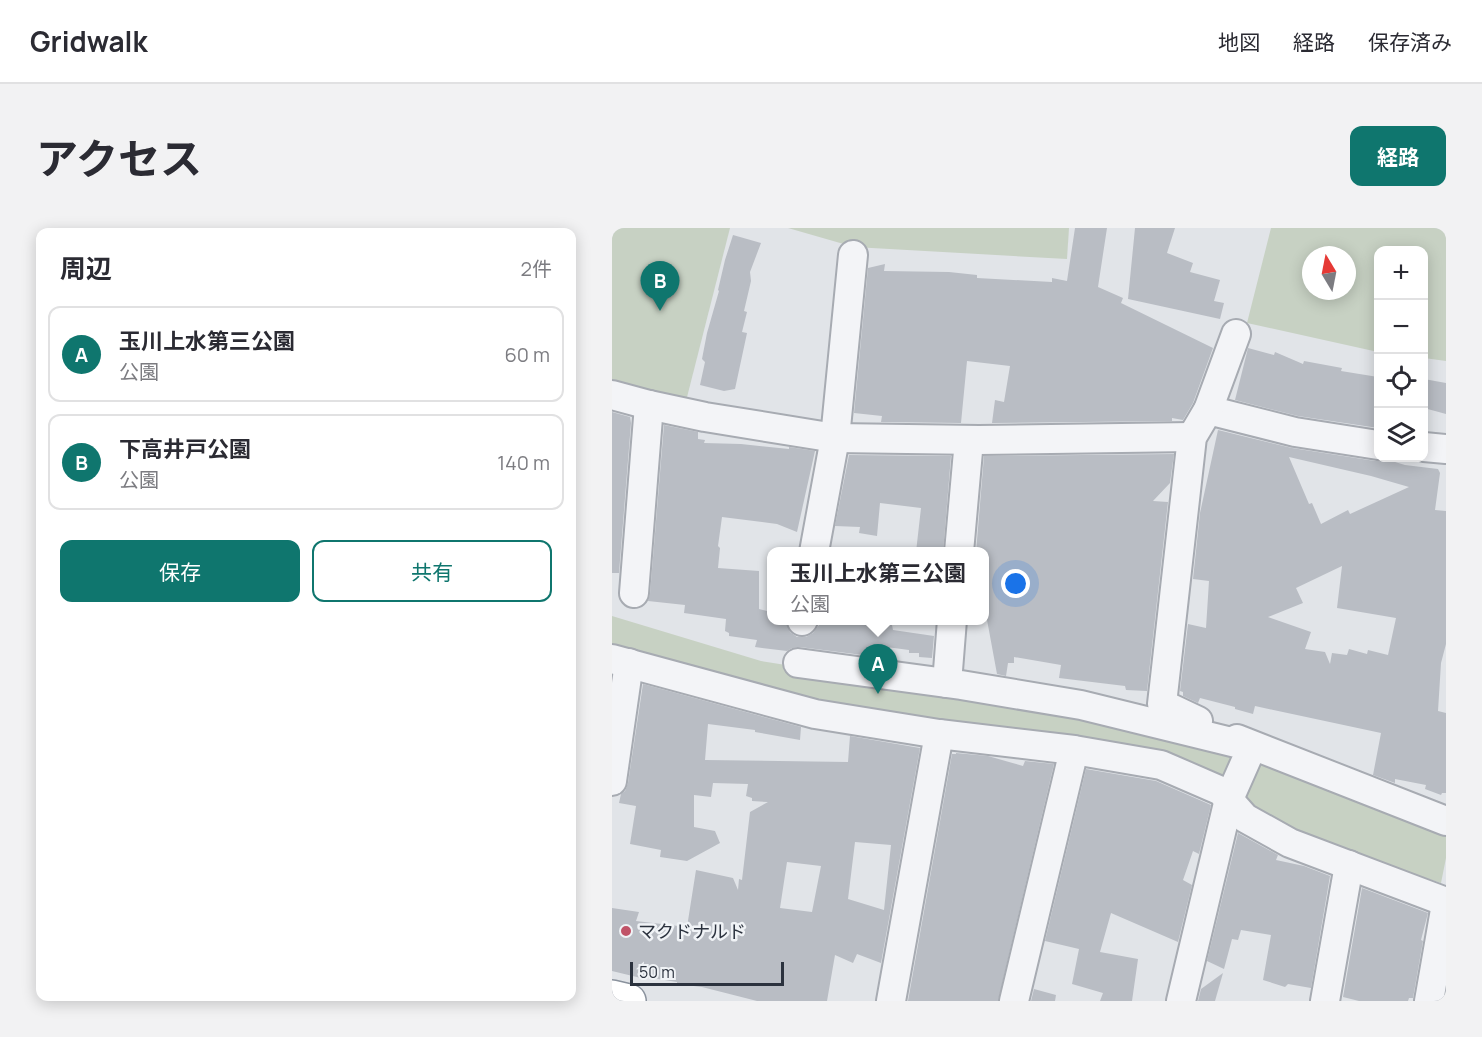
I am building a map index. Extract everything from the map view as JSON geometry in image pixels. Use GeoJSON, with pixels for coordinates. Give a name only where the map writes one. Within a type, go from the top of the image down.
{"type":"FeatureCollection","features":[{"type":"Feature","properties":{"kind":"highway"},"geometry":{"type":"LineString","coordinates":[[612,997],[629,1001]]}},
{"type":"Feature","properties":{"kind":"street"},"geometry":{"type":"LineString","coordinates":[[815,547],[835,438],[853,255]]}},
{"type":"Feature","properties":{"kind":"street"},"geometry":{"type":"LineString","coordinates":[[1236,334],[1208,410],[1192,436],[1162,704],[1252,747]]}},
{"type":"Feature","properties":{"kind":"street"},"geometry":{"type":"LineString","coordinates":[[612,395],[705,417],[835,438],[969,440],[1192,436]]}},
{"type":"Feature","properties":{"kind":"street"},"geometry":{"type":"LineString","coordinates":[[634,593],[649,405]]}},
{"type":"Feature","properties":{"kind":"street"},"geometry":{"type":"LineString","coordinates":[[1208,410],[1295,432],[1374,444]]}},
{"type":"Feature","properties":{"kind":"street"},"geometry":{"type":"LineString","coordinates":[[959,547],[969,440]]}},
{"type":"Feature","properties":{"kind":"street"},"geometry":{"type":"LineString","coordinates":[[1428,447],[1446,449]]}},
{"type":"Feature","properties":{"kind":"street"},"geometry":{"type":"LineString","coordinates":[[947,683],[952,625]]}},
{"type":"Feature","properties":{"kind":"street"},"geometry":{"type":"LineString","coordinates":[[612,782],[620,661],[815,714],[939,734],[1074,750],[1161,765],[1221,791],[1245,818],[1281,838],[1446,903],[1430,1001]]}},
{"type":"Feature","properties":{"kind":"street"},"geometry":{"type":"LineString","coordinates":[[798,663],[947,683],[1081,705],[1252,747],[1298,762],[1446,821]]}},
{"type":"Feature","properties":{"kind":"street"},"geometry":{"type":"LineString","coordinates":[[891,1001],[939,734]]}},
{"type":"Feature","properties":{"kind":"street"},"geometry":{"type":"LineString","coordinates":[[1181,1001],[1230,799],[1252,747]]}},
{"type":"Feature","properties":{"kind":"street"},"geometry":{"type":"LineString","coordinates":[[1014,1001],[1074,750]]}},
{"type":"Feature","properties":{"kind":"street"},"geometry":{"type":"LineString","coordinates":[[1325,1001],[1349,864]]}},
{"type":"Feature","properties":{"kind":"green space"},"geometry":{"type":"Polygon","coordinates":[[[612,228],[730,228],[683,413],[612,395],[612,228]]]}},
{"type":"Feature","properties":{"kind":"green space"},"geometry":{"type":"Polygon","coordinates":[[[788,228],[1069,228],[1067,259],[854,247],[788,228]]]}},
{"type":"Feature","properties":{"kind":"green space"},"geometry":{"type":"Polygon","coordinates":[[[1271,228],[1446,228],[1446,361],[1428,359],[1428,246],[1374,246],[1374,351],[1247,323],[1271,228]]]}},
{"type":"Feature","properties":{"kind":"green space"},"geometry":{"type":"Polygon","coordinates":[[[612,616],[761,661],[1055,702],[1240,758],[1227,786],[893,723],[612,653],[612,616]]]}},
{"type":"Feature","properties":{"kind":"green space"},"geometry":{"type":"Polygon","coordinates":[[[1262,755],[1446,836],[1446,858],[1441,883],[1294,834],[1239,797],[1262,755]]]}},
{"type":"Feature","properties":{"kind":"building"},"geometry":{"type":"Polygon","coordinates":[[[1075,228],[1107,228],[1098,287],[1123,298],[1121,303],[1213,348],[1193,403],[1183,420],[1172,418],[1172,421],[992,423],[995,400],[1004,402],[1010,366],[967,361],[961,423],[881,422],[882,416],[854,413],[868,268],[885,264],[884,271],[949,272],[977,275],[977,278],[1052,282],[1052,278],[1067,281],[1075,228]]]}},
{"type":"Feature","properties":{"kind":"building"},"geometry":{"type":"Polygon","coordinates":[[[1135,228],[1175,228],[1167,253],[1193,263],[1190,272],[1220,280],[1214,301],[1224,303],[1220,319],[1128,299],[1135,228]]]}},
{"type":"Feature","properties":{"kind":"building"},"geometry":{"type":"Polygon","coordinates":[[[733,235],[761,243],[750,272],[751,281],[744,311],[747,312],[742,332],[747,333],[735,389],[724,391],[700,385],[705,362],[702,359],[707,333],[733,235]]]}},
{"type":"Feature","properties":{"kind":"building"},"geometry":{"type":"Polygon","coordinates":[[[1248,348],[1274,355],[1275,352],[1303,364],[1304,361],[1342,368],[1341,371],[1374,376],[1374,427],[1298,416],[1235,400],[1248,348]]]}},
{"type":"Feature","properties":{"kind":"building"},"geometry":{"type":"Polygon","coordinates":[[[1428,380],[1446,383],[1446,414],[1428,409],[1428,380]]]}},
{"type":"Feature","properties":{"kind":"building"},"geometry":{"type":"Polygon","coordinates":[[[612,412],[630,417],[631,423],[619,573],[612,573],[612,412]]]}},
{"type":"Feature","properties":{"kind":"building"},"geometry":{"type":"Polygon","coordinates":[[[664,425],[698,432],[698,439],[705,440],[704,443],[789,449],[789,447],[815,451],[797,532],[777,524],[722,517],[718,568],[759,571],[759,609],[767,611],[767,625],[787,625],[790,632],[797,637],[806,637],[813,633],[819,625],[892,625],[893,630],[934,636],[932,658],[919,657],[919,653],[909,653],[909,650],[871,645],[870,656],[800,647],[787,651],[755,647],[757,640],[729,636],[729,633],[725,631],[726,619],[684,613],[685,605],[648,601],[664,425]]]}},
{"type":"Feature","properties":{"kind":"building"},"geometry":{"type":"Polygon","coordinates":[[[1218,430],[1292,448],[1374,462],[1395,462],[1438,469],[1440,473],[1435,510],[1446,511],[1446,644],[1441,663],[1438,711],[1446,713],[1446,793],[1441,795],[1425,789],[1426,785],[1395,779],[1395,783],[1373,775],[1381,733],[1255,706],[1253,714],[1200,698],[1198,703],[1183,696],[1183,692],[1180,691],[1188,624],[1206,628],[1209,581],[1193,579],[1200,513],[1218,430]],[[1289,457],[1309,504],[1312,503],[1321,524],[1348,510],[1350,514],[1409,487],[1289,457]],[[1342,566],[1296,588],[1303,603],[1268,617],[1311,632],[1305,649],[1325,652],[1330,664],[1332,653],[1347,655],[1349,649],[1367,654],[1368,650],[1388,655],[1396,618],[1337,608],[1342,566]]]}},
{"type":"Feature","properties":{"kind":"building"},"geometry":{"type":"Polygon","coordinates":[[[1174,454],[1170,483],[1153,501],[1168,502],[1147,691],[1126,690],[1125,686],[1059,678],[1061,665],[1014,657],[1014,663],[1008,663],[1006,676],[997,674],[988,625],[989,547],[976,547],[984,456],[1174,454]]]}},
{"type":"Feature","properties":{"kind":"building"},"geometry":{"type":"Polygon","coordinates":[[[849,455],[951,456],[943,547],[917,547],[921,508],[880,503],[877,536],[859,533],[860,527],[835,526],[849,455]]]}},
{"type":"Feature","properties":{"kind":"building"},"geometry":{"type":"Polygon","coordinates":[[[643,684],[801,727],[800,740],[755,732],[755,730],[708,724],[705,760],[848,762],[850,736],[920,748],[881,963],[857,954],[853,963],[835,955],[827,1001],[757,1001],[702,987],[646,977],[645,979],[612,971],[612,908],[639,912],[636,921],[687,927],[696,870],[733,878],[738,890],[739,879],[742,880],[750,812],[768,802],[752,801],[752,798],[746,796],[748,784],[713,783],[711,797],[694,795],[694,827],[715,831],[720,843],[687,861],[660,857],[661,850],[630,844],[636,806],[619,803],[621,794],[628,783],[643,684]],[[855,842],[848,899],[884,910],[891,845],[855,842]],[[787,862],[780,908],[812,912],[821,866],[787,862]]]}},
{"type":"Feature","properties":{"kind":"building"},"geometry":{"type":"Polygon","coordinates":[[[952,754],[988,756],[1023,766],[1025,761],[1054,764],[998,1001],[908,1001],[952,754]]]}},
{"type":"Feature","properties":{"kind":"building"},"geometry":{"type":"Polygon","coordinates":[[[1086,769],[1156,781],[1211,805],[1199,854],[1193,851],[1183,880],[1192,885],[1178,942],[1111,913],[1100,952],[1138,959],[1132,1001],[1100,1001],[1103,993],[1072,984],[1079,949],[1045,941],[1086,769]]]}},
{"type":"Feature","properties":{"kind":"building"},"geometry":{"type":"Polygon","coordinates":[[[1238,833],[1278,855],[1276,860],[1304,866],[1330,876],[1311,988],[1288,984],[1285,987],[1263,980],[1271,935],[1241,930],[1238,940],[1232,939],[1224,969],[1207,961],[1238,833]]]}},
{"type":"Feature","properties":{"kind":"building"},"geometry":{"type":"Polygon","coordinates":[[[1362,888],[1428,913],[1421,940],[1423,941],[1413,998],[1409,998],[1408,1001],[1359,1001],[1343,997],[1362,888]]]}},
{"type":"Feature","properties":{"kind":"building"},"geometry":{"type":"Polygon","coordinates":[[[1223,973],[1215,1001],[1198,1001],[1201,989],[1223,973]]]}},
{"type":"Feature","properties":{"kind":"building"},"geometry":{"type":"Polygon","coordinates":[[[1034,989],[1056,995],[1055,1001],[1031,1001],[1034,989]]]}},
{"type":"Feature","properties":{"kind":"place","name":"下高井戸公園"},"geometry":{"type":"Point","coordinates":[660,311]}},
{"type":"Feature","properties":{"kind":"place","name":"玉川上水第三公園"},"geometry":{"type":"Point","coordinates":[878,694]}},
{"type":"Feature","properties":{"kind":"place","name":"マクドナルド"},"geometry":{"type":"Point","coordinates":[626,931]}}]}
